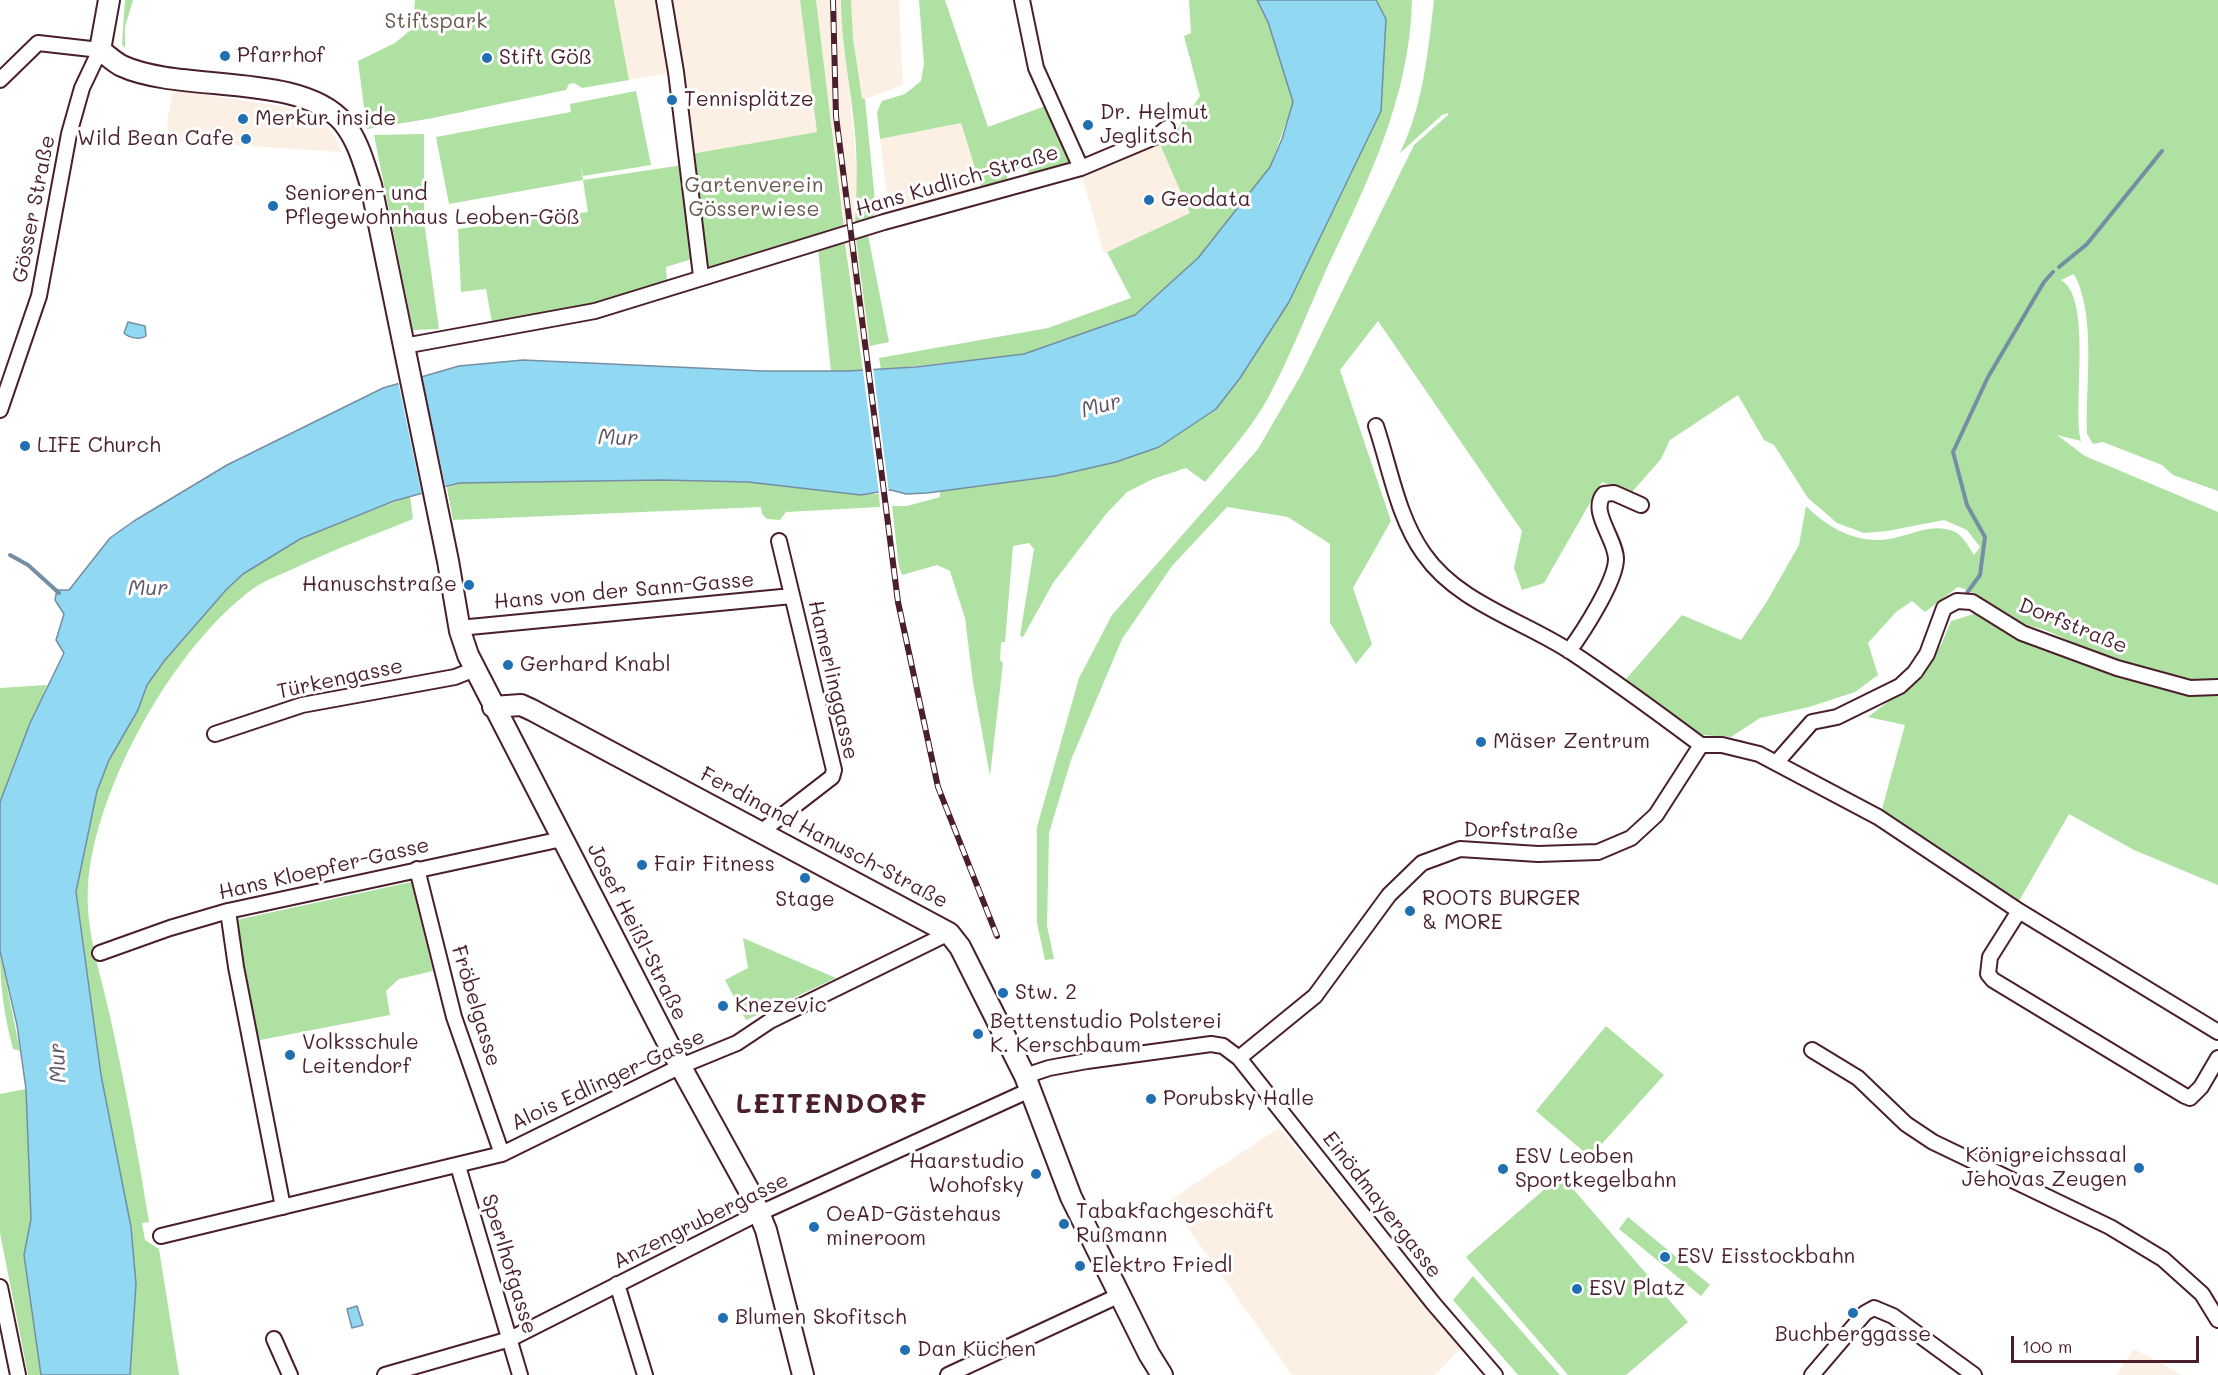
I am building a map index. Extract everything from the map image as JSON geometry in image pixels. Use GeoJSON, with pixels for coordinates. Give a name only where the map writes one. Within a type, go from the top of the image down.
{"type":"FeatureCollection","features":[{"type":"Feature","properties":{"kind":"main road"},"geometry":{"type":"LineString","coordinates":[[100,50],[109,0]]}},
{"type":"Feature","properties":{"kind":"main road","name":"Josef Heißl-Straße"},"geometry":{"type":"LineString","coordinates":[[100,50],[120,65],[130,69],[299,97],[326,109],[343,123],[360,153],[371,185],[437,508],[459,628],[493,707],[759,1214],[803,1375]]}},
{"type":"Feature","properties":{"kind":"main road","name":"Ferdinand Hanusch-Straße"},"geometry":{"type":"LineString","coordinates":[[493,707],[521,705],[532,710],[949,933],[960,947],[1027,1083],[1071,1197],[1162,1375]]}},
{"type":"Feature","properties":{"kind":"street"},"geometry":{"type":"LineString","coordinates":[[664,0],[676,72],[701,276]]}},
{"type":"Feature","properties":{"kind":"street"},"geometry":{"type":"LineString","coordinates":[[1022,0],[1036,68],[1081,168]]}},
{"type":"Feature","properties":{"kind":"street"},"geometry":{"type":"LineString","coordinates":[[0,80],[38,43],[100,50]]}},
{"type":"Feature","properties":{"kind":"street","name":"Gösser Straße"},"geometry":{"type":"LineString","coordinates":[[0,410],[39,296],[69,134],[82,87],[100,50]]}},
{"type":"Feature","properties":{"kind":"street","name":"Hans Kudlich-Straße"},"geometry":{"type":"LineString","coordinates":[[404,346],[595,310],[701,276],[1081,168],[1157,136],[1167,128]]}},
{"type":"Feature","properties":{"kind":"street"},"geometry":{"type":"LineString","coordinates":[[1376,426],[1409,529],[1424,555],[1460,591],[1569,651],[1701,745],[1722,745],[1759,754],[1878,816],[2019,911],[2218,1032]]}},
{"type":"Feature","properties":{"kind":"street"},"geometry":{"type":"LineString","coordinates":[[1569,651],[1600,601],[1616,561],[1615,546],[1599,508],[1599,499],[1604,494],[1614,493],[1641,505]]}},
{"type":"Feature","properties":{"kind":"street","name":"Hamerlinggasse"},"geometry":{"type":"LineString","coordinates":[[762,831],[832,777],[834,770],[779,541]]}},
{"type":"Feature","properties":{"kind":"street","name":"Hans von der Sann-Gasse"},"geometry":{"type":"LineString","coordinates":[[459,628],[792,596]]}},
{"type":"Feature","properties":{"kind":"street","name":"Dorfstraße"},"geometry":{"type":"LineString","coordinates":[[1776,763],[1812,722],[1837,717],[1900,686],[1916,672],[1927,654],[1944,608],[1957,601],[1972,602],[2022,633],[2117,668],[2190,688],[2218,687]]}},
{"type":"Feature","properties":{"kind":"street","name":"Türkengasse"},"geometry":{"type":"LineString","coordinates":[[215,735],[302,705],[455,677],[475,669]]}},
{"type":"Feature","properties":{"kind":"street","name":"Dorfstraße"},"geometry":{"type":"LineString","coordinates":[[1239,1058],[1315,996],[1389,895],[1422,863],[1460,849],[1538,854],[1598,852],[1631,838],[1656,815],[1701,745]]}},
{"type":"Feature","properties":{"kind":"street","name":"Hans Kloepfer-Gasse"},"geometry":{"type":"LineString","coordinates":[[100,953],[170,928],[228,911],[562,839]]}},
{"type":"Feature","properties":{"kind":"street","name":"Fröbelgasse"},"geometry":{"type":"LineString","coordinates":[[417,869],[454,1017],[502,1154]]}},
{"type":"Feature","properties":{"kind":"street"},"geometry":{"type":"LineString","coordinates":[[228,911],[236,967],[283,1207]]}},
{"type":"Feature","properties":{"kind":"street"},"geometry":{"type":"LineString","coordinates":[[2019,911],[1987,962],[1988,975],[1993,980],[2190,1098],[2198,1092],[2218,1058]]}},
{"type":"Feature","properties":{"kind":"street","name":"Alois Edlinger-Gasse"},"geometry":{"type":"LineString","coordinates":[[160,1236],[502,1154],[681,1066],[737,1042],[770,1021],[949,933]]}},
{"type":"Feature","properties":{"kind":"street"},"geometry":{"type":"LineString","coordinates":[[1027,1083],[1049,1068],[1211,1044],[1223,1046],[1239,1058]]}},
{"type":"Feature","properties":{"kind":"street"},"geometry":{"type":"LineString","coordinates":[[1812,1050],[1858,1078],[1906,1124],[1933,1142],[2110,1227],[2163,1259],[2202,1294],[2218,1320]]}},
{"type":"Feature","properties":{"kind":"street","name":"Einödmayergasse"},"geometry":{"type":"LineString","coordinates":[[1239,1058],[1433,1303],[1495,1375]]}},
{"type":"Feature","properties":{"kind":"street","name":"Anzengrubergasse"},"geometry":{"type":"LineString","coordinates":[[385,1375],[510,1339],[617,1284],[1027,1083]]}},
{"type":"Feature","properties":{"kind":"street","name":"Sperlhofgasse"},"geometry":{"type":"LineString","coordinates":[[458,1166],[520,1375]]}},
{"type":"Feature","properties":{"kind":"street"},"geometry":{"type":"LineString","coordinates":[[617,1284],[645,1375]]}},
{"type":"Feature","properties":{"kind":"street"},"geometry":{"type":"LineString","coordinates":[[0,1287],[18,1375]]}},
{"type":"Feature","properties":{"kind":"street"},"geometry":{"type":"LineString","coordinates":[[948,1375],[1120,1295]]}},
{"type":"Feature","properties":{"kind":"street"},"geometry":{"type":"LineString","coordinates":[[1812,1375],[1865,1313],[1877,1308],[1893,1316],[1974,1375]]}},
{"type":"Feature","properties":{"kind":"street"},"geometry":{"type":"LineString","coordinates":[[274,1339],[290,1375]]}},
{"type":"Feature","properties":{"kind":"shaded area"},"geometry":{"type":"Polygon","coordinates":[[[614,0],[800,0],[817,132],[691,154],[680,71],[629,80],[614,0]]]}},
{"type":"Feature","properties":{"kind":"shaded area"},"geometry":{"type":"Polygon","coordinates":[[[816,0],[841,0],[858,182],[854,226],[870,346],[860,347],[816,0]]]}},
{"type":"Feature","properties":{"kind":"shaded area"},"geometry":{"type":"Polygon","coordinates":[[[851,0],[899,0],[903,85],[865,99],[862,98],[853,38],[851,0]]]}},
{"type":"Feature","properties":{"kind":"shaded area"},"geometry":{"type":"Polygon","coordinates":[[[173,90],[299,109],[327,125],[338,142],[341,152],[170,141],[167,123],[173,90]]]}},
{"type":"Feature","properties":{"kind":"shaded area"},"geometry":{"type":"Polygon","coordinates":[[[961,123],[982,190],[893,213],[888,205],[880,139],[961,123]]]}},
{"type":"Feature","properties":{"kind":"shaded area"},"geometry":{"type":"Polygon","coordinates":[[[1159,142],[1190,213],[1104,253],[1081,173],[1159,142]]]}},
{"type":"Feature","properties":{"kind":"shaded area"},"geometry":{"type":"Polygon","coordinates":[[[1279,1128],[1461,1348],[1435,1375],[1292,1375],[1169,1201],[1279,1128]]]}},
{"type":"Feature","properties":{"kind":"shaded area"},"geometry":{"type":"Polygon","coordinates":[[[2134,1349],[2182,1375],[2116,1375],[2134,1349]]]}},
{"type":"Feature","properties":{"kind":"green space"},"geometry":{"type":"Polygon","coordinates":[[[125,0],[133,0],[125,27],[125,48],[122,44],[125,0]]]}},
{"type":"Feature","properties":{"kind":"green space","name":"Stiftspark"},"geometry":{"type":"Polygon","coordinates":[[[415,0],[614,0],[629,80],[582,88],[574,83],[569,84],[566,90],[433,118],[367,129],[358,61],[395,43],[413,28],[415,0]]]}},
{"type":"Feature","properties":{"kind":"green space","name":"Gartenverein Gösserwiese"},"geometry":{"type":"Polygon","coordinates":[[[800,0],[816,0],[844,228],[711,268],[706,266],[691,154],[817,132],[800,0]]]}},
{"type":"Feature","properties":{"kind":"green space"},"geometry":{"type":"Polygon","coordinates":[[[841,0],[851,0],[853,38],[862,98],[865,99],[876,212],[868,222],[855,225],[856,149],[842,31],[841,0]]]}},
{"type":"Feature","properties":{"kind":"green space"},"geometry":{"type":"Polygon","coordinates":[[[919,0],[945,0],[988,127],[1048,105],[1071,159],[1069,163],[1030,177],[1026,166],[1006,173],[1009,184],[982,190],[961,123],[880,139],[877,112],[882,101],[905,94],[921,81],[924,64],[919,0]]]}},
{"type":"Feature","properties":{"kind":"green space"},"geometry":{"type":"Polygon","coordinates":[[[1189,0],[1257,0],[1268,22],[1293,103],[1270,167],[1198,258],[1135,315],[1024,354],[881,370],[879,358],[1048,328],[1131,298],[1107,252],[1190,213],[1159,142],[1173,135],[1200,96],[1184,36],[1191,33],[1189,0]]]}},
{"type":"Feature","properties":{"kind":"green space"},"geometry":{"type":"Polygon","coordinates":[[[1376,0],[1412,0],[1409,36],[1395,106],[1371,172],[1284,367],[1254,420],[1205,482],[1186,468],[1153,479],[1127,492],[1106,514],[1053,583],[1023,637],[1020,636],[1034,549],[1029,543],[1013,546],[1005,642],[1001,642],[1000,660],[1003,663],[990,776],[973,682],[965,618],[950,571],[937,565],[902,575],[899,567],[892,506],[907,506],[940,497],[940,491],[993,485],[1216,409],[1240,378],[1289,302],[1386,19],[1376,0]]]}},
{"type":"Feature","properties":{"kind":"green space"},"geometry":{"type":"Polygon","coordinates":[[[1434,0],[2218,0],[2218,491],[2173,475],[2162,465],[2103,442],[2093,444],[2087,434],[2088,331],[2081,291],[2074,274],[2061,280],[2071,291],[2079,330],[2081,441],[2057,435],[2085,456],[2218,512],[2218,683],[2174,680],[2132,668],[2047,631],[2012,620],[1980,597],[1958,587],[1925,612],[1912,601],[1896,612],[1868,643],[1878,675],[1855,692],[1809,707],[1760,718],[1731,737],[1702,735],[1680,724],[1626,679],[1682,615],[1741,640],[1766,603],[1799,545],[1806,506],[1825,522],[1846,534],[1869,540],[1894,538],[1938,528],[1960,535],[1974,555],[1980,547],[1967,530],[1944,520],[1864,533],[1837,523],[1808,498],[1774,445],[1764,440],[1738,395],[1670,440],[1661,459],[1632,492],[1602,482],[1544,583],[1522,590],[1514,568],[1522,531],[1378,321],[1340,370],[1391,521],[1353,588],[1372,644],[1356,664],[1330,623],[1330,544],[1288,517],[1227,507],[1172,566],[1122,639],[1071,760],[1049,833],[1047,926],[1054,959],[1045,960],[1037,923],[1037,827],[1079,678],[1112,615],[1258,449],[1301,375],[1414,145],[1448,115],[1448,113],[1442,115],[1400,153],[1419,98],[1427,59],[1434,0]]]}},
{"type":"Feature","properties":{"kind":"green space"},"geometry":{"type":"Polygon","coordinates":[[[636,91],[651,165],[583,176],[580,162],[583,180],[449,204],[436,137],[571,112],[570,104],[636,91]]]}},
{"type":"Feature","properties":{"kind":"green space"},"geometry":{"type":"Polygon","coordinates":[[[424,134],[424,221],[439,329],[413,330],[374,135],[424,134]]]}},
{"type":"Feature","properties":{"kind":"green space"},"geometry":{"type":"Polygon","coordinates":[[[683,165],[695,258],[666,267],[667,281],[605,302],[605,305],[492,322],[486,289],[461,292],[458,229],[588,212],[583,180],[683,165]]]}},
{"type":"Feature","properties":{"kind":"green space"},"geometry":{"type":"Polygon","coordinates":[[[868,235],[889,342],[870,346],[856,239],[868,235]]]}},
{"type":"Feature","properties":{"kind":"green space"},"geometry":{"type":"Polygon","coordinates":[[[845,243],[863,371],[831,371],[818,249],[845,243]]]}},
{"type":"Feature","properties":{"kind":"green space"},"geometry":{"type":"Polygon","coordinates":[[[574,480],[762,483],[846,493],[879,494],[880,507],[786,512],[780,520],[767,519],[762,514],[761,507],[453,520],[447,488],[459,483],[574,480]]]}},
{"type":"Feature","properties":{"kind":"green space"},"geometry":{"type":"Polygon","coordinates":[[[410,496],[413,519],[269,580],[254,588],[224,613],[168,682],[122,764],[105,807],[94,848],[88,887],[89,919],[94,952],[121,1067],[140,1170],[149,1222],[142,1223],[145,1240],[159,1249],[179,1375],[130,1375],[136,1284],[131,1227],[101,1075],[76,892],[97,791],[109,760],[138,710],[147,685],[165,660],[226,590],[243,574],[300,539],[410,496]]]}},
{"type":"Feature","properties":{"kind":"green space"},"geometry":{"type":"Polygon","coordinates":[[[1977,607],[2026,637],[2218,691],[2218,885],[2134,850],[2069,814],[2019,901],[1944,856],[1882,809],[1905,725],[1868,717],[1918,679],[1941,645],[1951,621],[1974,614],[1977,607]]]}},
{"type":"Feature","properties":{"kind":"green space"},"geometry":{"type":"Polygon","coordinates":[[[47,685],[0,802],[0,688],[47,685]]]}},
{"type":"Feature","properties":{"kind":"green space"},"geometry":{"type":"Polygon","coordinates":[[[411,882],[433,971],[399,979],[386,991],[390,1015],[255,1041],[236,920],[411,882]]]}},
{"type":"Feature","properties":{"kind":"green space"},"geometry":{"type":"Polygon","coordinates":[[[743,938],[836,978],[746,1020],[725,980],[748,968],[743,938]]]}},
{"type":"Feature","properties":{"kind":"green space"},"geometry":{"type":"Polygon","coordinates":[[[0,951],[20,1051],[13,1049],[7,1024],[0,951]]]}},
{"type":"Feature","properties":{"kind":"green space"},"geometry":{"type":"Polygon","coordinates":[[[1606,1026],[1664,1075],[1590,1157],[1536,1111],[1606,1026]]]}},
{"type":"Feature","properties":{"kind":"green space"},"geometry":{"type":"Polygon","coordinates":[[[26,1089],[31,1219],[24,1255],[41,1375],[28,1375],[0,1233],[0,1094],[26,1089]]]}},
{"type":"Feature","properties":{"kind":"green space","name":"ESV Platz"},"geometry":{"type":"Polygon","coordinates":[[[1561,1175],[1688,1322],[1626,1375],[1568,1375],[1466,1257],[1561,1175]]]}},
{"type":"Feature","properties":{"kind":"green space","name":"ESV Eisstockbahn"},"geometry":{"type":"Polygon","coordinates":[[[1628,1217],[1710,1285],[1701,1296],[1619,1229],[1628,1217]]]}},
{"type":"Feature","properties":{"kind":"green space"},"geometry":{"type":"Polygon","coordinates":[[[1473,1276],[1560,1375],[1518,1375],[1453,1300],[1473,1276]]]}},
{"type":"Feature","properties":{"kind":"water","name":"Mur"},"geometry":{"type":"Polygon","coordinates":[[[1257,0],[1376,0],[1386,19],[1381,111],[1289,302],[1240,378],[1216,409],[1159,447],[1116,462],[1055,476],[927,493],[906,494],[891,490],[861,495],[748,482],[662,480],[459,483],[394,501],[300,539],[243,574],[226,590],[165,660],[147,685],[138,710],[109,760],[97,791],[76,892],[101,1075],[131,1227],[136,1284],[130,1375],[41,1375],[24,1255],[31,1219],[26,1089],[17,1025],[0,951],[0,802],[30,723],[64,653],[56,640],[64,614],[55,600],[57,590],[69,590],[110,538],[227,465],[383,388],[459,366],[523,360],[763,371],[848,371],[916,367],[1024,354],[1135,315],[1198,258],[1270,167],[1282,139],[1293,102],[1268,22],[1257,0]]]}},
{"type":"Feature","properties":{"kind":"water"},"geometry":{"type":"Polygon","coordinates":[[[128,322],[145,326],[146,336],[138,338],[126,335],[124,333],[128,322]]]}},
{"type":"Feature","properties":{"kind":"water"},"geometry":{"type":"Polygon","coordinates":[[[357,1306],[363,1325],[352,1328],[347,1309],[357,1306]]]}},
{"type":"Feature","properties":{"kind":"pier"},"geometry":{"type":"Polygon","coordinates":[[[873,367],[889,493],[879,494],[863,371],[863,368],[873,367]]]}},
{"type":"Feature","properties":{"kind":"pier"},"geometry":{"type":"Polygon","coordinates":[[[421,374],[446,489],[422,496],[398,381],[421,374]]]}},
{"type":"Feature","properties":{"kind":"waterway"},"geometry":{"type":"LineString","coordinates":[[2059,267],[2087,244],[2162,151]]}},
{"type":"Feature","properties":{"kind":"waterway"},"geometry":{"type":"LineString","coordinates":[[1964,597],[1980,575],[1985,537],[1967,505],[1953,452],[1988,377],[2044,282],[2053,272]]}},
{"type":"Feature","properties":{"kind":"waterway"},"geometry":{"type":"LineString","coordinates":[[10,555],[28,565],[59,593]]}},
{"type":"Feature","properties":{"kind":"waterway"},"geometry":{"type":"LineString","coordinates":[[1706,738],[1716,739]]}},
{"type":"Feature","properties":{"kind":"waterway"},"geometry":{"type":"LineString","coordinates":[[1727,740],[1744,743]]}},
{"type":"Feature","properties":{"kind":"railway"},"geometry":{"type":"LineString","coordinates":[[833,0],[836,116],[898,602],[938,787],[997,936]]}},
{"type":"Feature","properties":{"kind":"place","name":"Pfarrhof"},"geometry":{"type":"Point","coordinates":[225,56]}},
{"type":"Feature","properties":{"kind":"place","name":"Stift Göß"},"geometry":{"type":"Point","coordinates":[487,58]}},
{"type":"Feature","properties":{"kind":"place","name":"Tennisplätze"},"geometry":{"type":"Point","coordinates":[672,100]}},
{"type":"Feature","properties":{"kind":"place","name":"Merkur inside"},"geometry":{"type":"Point","coordinates":[243,119]}},
{"type":"Feature","properties":{"kind":"place","name":"Dr. Helmut Jeglitsch"},"geometry":{"type":"Point","coordinates":[1088,125]}},
{"type":"Feature","properties":{"kind":"place","name":"Wild Bean Cafe"},"geometry":{"type":"Point","coordinates":[246,139]}},
{"type":"Feature","properties":{"kind":"place","name":"Geodata"},"geometry":{"type":"Point","coordinates":[1149,200]}},
{"type":"Feature","properties":{"kind":"place","name":"Senioren- und Pflegewohnhaus Leoben-Göß"},"geometry":{"type":"Point","coordinates":[273,206]}},
{"type":"Feature","properties":{"kind":"place","name":"LIFE Church"},"geometry":{"type":"Point","coordinates":[25,446]}},
{"type":"Feature","properties":{"kind":"place","name":"Hanuschstraße"},"geometry":{"type":"Point","coordinates":[469,585]}},
{"type":"Feature","properties":{"kind":"place","name":"Gerhard Knabl"},"geometry":{"type":"Point","coordinates":[508,665]}},
{"type":"Feature","properties":{"kind":"place","name":"Mäser Zentrum"},"geometry":{"type":"Point","coordinates":[1481,742]}},
{"type":"Feature","properties":{"kind":"place","name":"Fair Fitness"},"geometry":{"type":"Point","coordinates":[642,865]}},
{"type":"Feature","properties":{"kind":"place","name":"Stage"},"geometry":{"type":"Point","coordinates":[805,878]}},
{"type":"Feature","properties":{"kind":"place","name":"ROOTS BURGER & MORE"},"geometry":{"type":"Point","coordinates":[1410,911]}},
{"type":"Feature","properties":{"kind":"place","name":"Stw. 2"},"geometry":{"type":"Point","coordinates":[1003,993]}},
{"type":"Feature","properties":{"kind":"place","name":"Knezevic"},"geometry":{"type":"Point","coordinates":[723,1006]}},
{"type":"Feature","properties":{"kind":"place","name":"Bettenstudio Polsterei K. Kerschbaum"},"geometry":{"type":"Point","coordinates":[978,1034]}},
{"type":"Feature","properties":{"kind":"place","name":"Volksschule Leitendorf"},"geometry":{"type":"Point","coordinates":[290,1055]}},
{"type":"Feature","properties":{"kind":"place","name":"Porubsky Halle"},"geometry":{"type":"Point","coordinates":[1151,1099]}},
{"type":"Feature","properties":{"kind":"place","name":"Königreichssaal Jehovas Zeugen"},"geometry":{"type":"Point","coordinates":[2139,1168]}},
{"type":"Feature","properties":{"kind":"place","name":"ESV Leoben Sportkegelbahn"},"geometry":{"type":"Point","coordinates":[1503,1169]}},
{"type":"Feature","properties":{"kind":"place","name":"Haarstudio Wohofsky"},"geometry":{"type":"Point","coordinates":[1036,1174]}},
{"type":"Feature","properties":{"kind":"place","name":"Tabakfachgeschäft Rußmann"},"geometry":{"type":"Point","coordinates":[1064,1224]}},
{"type":"Feature","properties":{"kind":"place","name":"OeAD-Gästehaus mineroom"},"geometry":{"type":"Point","coordinates":[814,1227]}},
{"type":"Feature","properties":{"kind":"place","name":"ESV Eisstockbahn"},"geometry":{"type":"Point","coordinates":[1665,1257]}},
{"type":"Feature","properties":{"kind":"place","name":"Elektro Friedl"},"geometry":{"type":"Point","coordinates":[1080,1266]}},
{"type":"Feature","properties":{"kind":"place","name":"ESV Platz"},"geometry":{"type":"Point","coordinates":[1577,1289]}},
{"type":"Feature","properties":{"kind":"place","name":"Buchberggasse"},"geometry":{"type":"Point","coordinates":[1853,1313]}},
{"type":"Feature","properties":{"kind":"place","name":"Blumen Skofitsch"},"geometry":{"type":"Point","coordinates":[723,1318]}},
{"type":"Feature","properties":{"kind":"place","name":"Dan Küchen"},"geometry":{"type":"Point","coordinates":[905,1350]}},
{"type":"Feature","properties":{"kind":"district","name":"LEITENDORF"},"geometry":{"type":"Point","coordinates":[832,1105]}}]}
